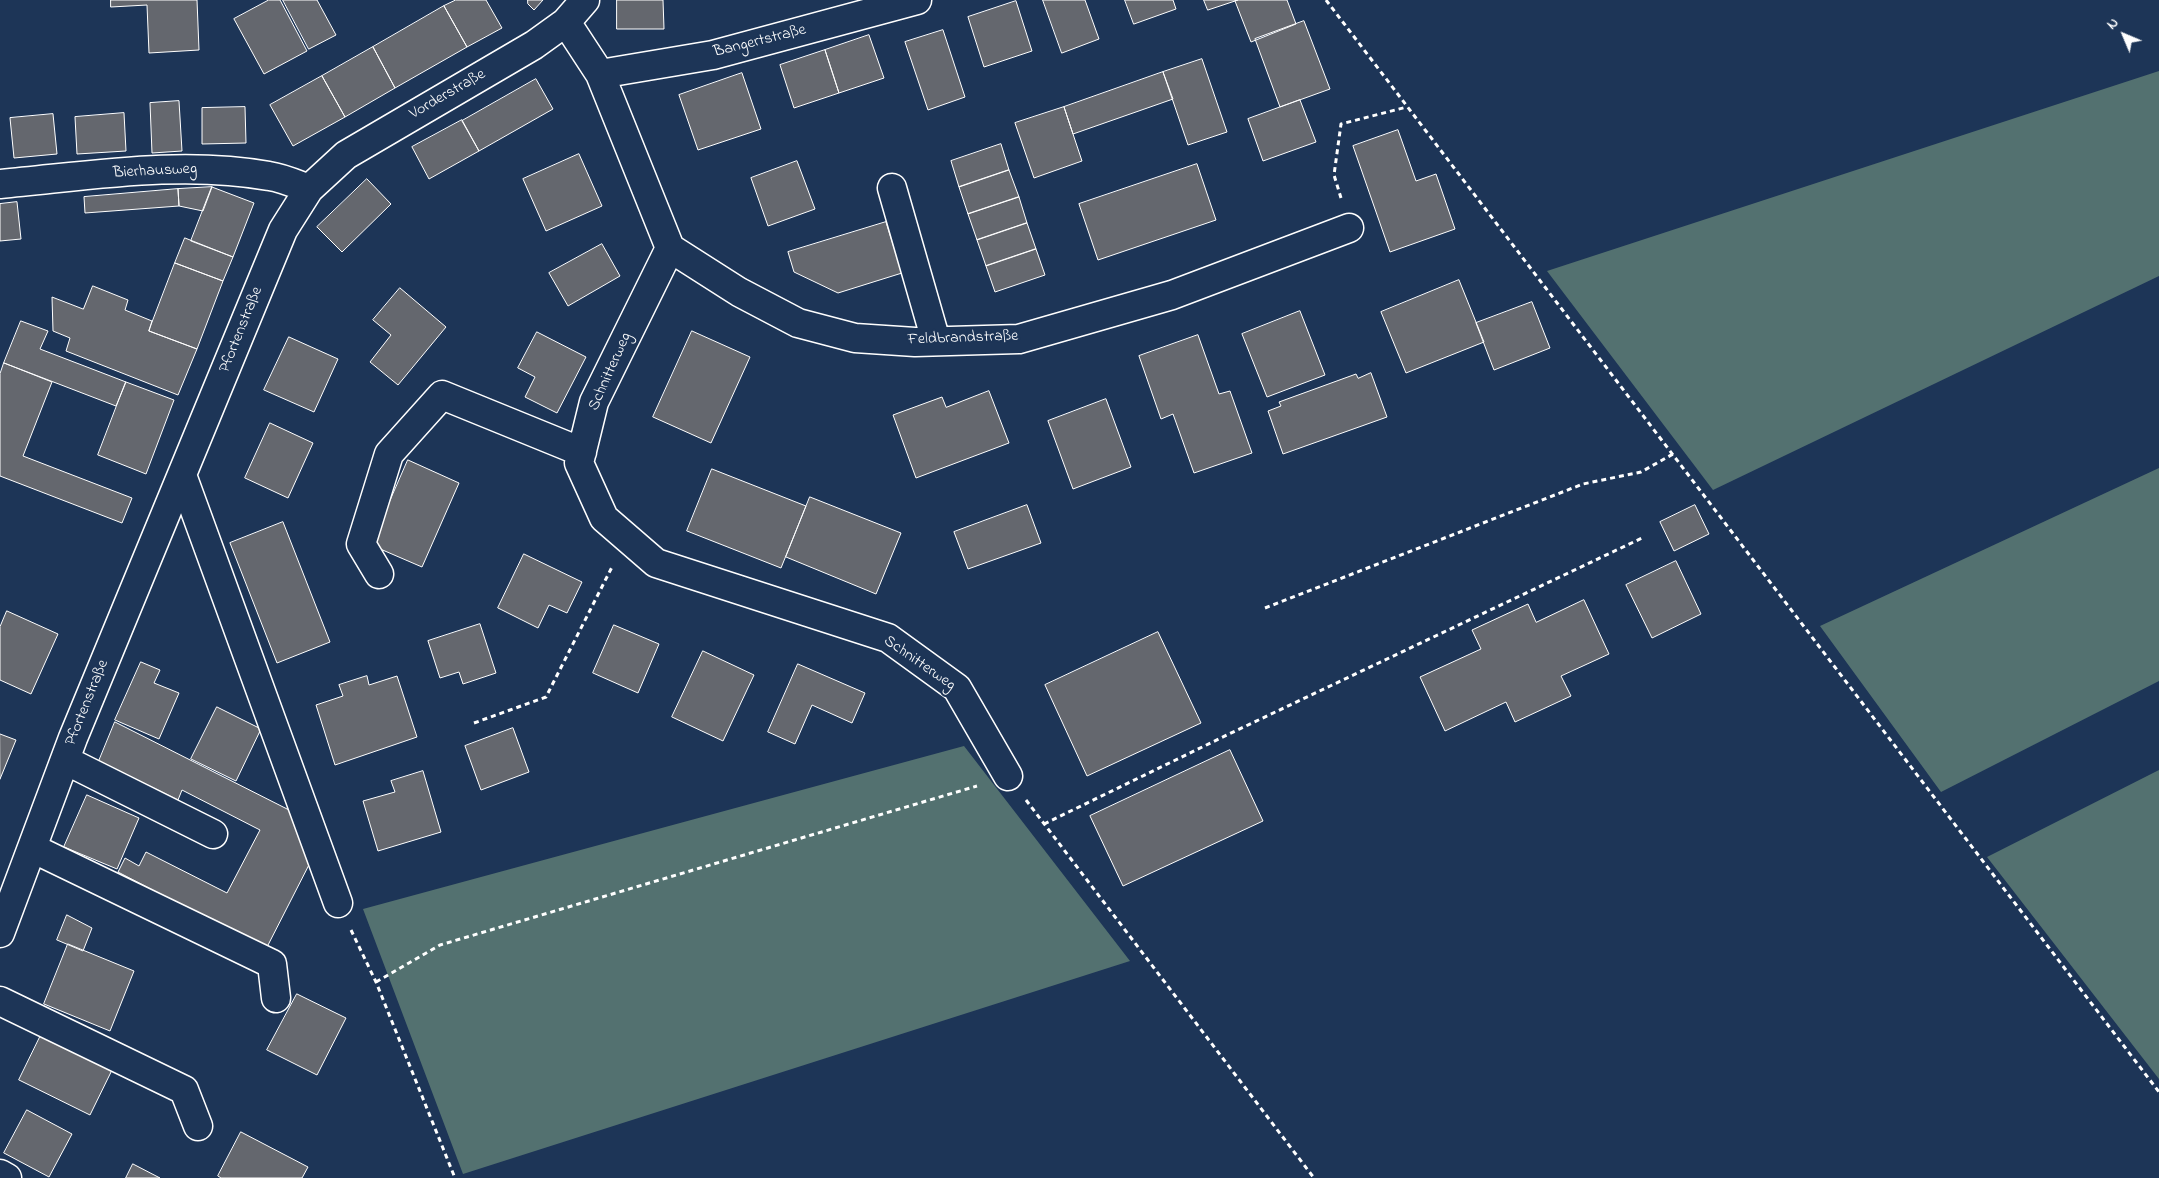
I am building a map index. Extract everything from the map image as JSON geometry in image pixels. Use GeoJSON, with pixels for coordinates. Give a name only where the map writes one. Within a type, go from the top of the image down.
{"type":"FeatureCollection","features":[{"type":"Feature","properties":{"kind":"street","name":"Vorderstraße"},"geometry":{"type":"LineString","coordinates":[[309,188],[346,154],[534,45],[566,22],[585,0]]}},
{"type":"Feature","properties":{"kind":"street","name":"Bangertstraße"},"geometry":{"type":"LineString","coordinates":[[600,74],[713,55],[910,1]]}},
{"type":"Feature","properties":{"kind":"street"},"geometry":{"type":"LineString","coordinates":[[566,22],[600,74],[670,248]]}},
{"type":"Feature","properties":{"kind":"street","name":"Bierhausweg"},"geometry":{"type":"LineString","coordinates":[[0,184],[179,168],[232,171],[271,176],[309,188]]}},
{"type":"Feature","properties":{"kind":"street","name":"Pfortenstraße"},"geometry":{"type":"LineString","coordinates":[[0,933],[65,760],[283,230],[309,188]]}},
{"type":"Feature","properties":{"kind":"street"},"geometry":{"type":"LineString","coordinates":[[892,188],[936,341]]}},
{"type":"Feature","properties":{"kind":"street","name":"Feldbrandstraße"},"geometry":{"type":"LineString","coordinates":[[670,248],[739,292],[798,323],[855,338],[915,342],[1019,338],[1028,336],[1172,295],[1349,228]]}},
{"type":"Feature","properties":{"kind":"street","name":"Schnitterweg"},"geometry":{"type":"LineString","coordinates":[[670,248],[594,402],[579,463],[604,518],[656,563],[888,638],[957,688],[1008,776]]}},
{"type":"Feature","properties":{"kind":"street"},"geometry":{"type":"LineString","coordinates":[[379,574],[361,544],[388,454],[442,395],[582,452]]}},
{"type":"Feature","properties":{"kind":"street"},"geometry":{"type":"LineString","coordinates":[[182,475],[338,903]]}},
{"type":"Feature","properties":{"kind":"street"},"geometry":{"type":"LineString","coordinates":[[65,760],[212,834]]}},
{"type":"Feature","properties":{"kind":"street"},"geometry":{"type":"LineString","coordinates":[[32,848],[272,964],[276,998]]}},
{"type":"Feature","properties":{"kind":"street"},"geometry":{"type":"LineString","coordinates":[[0,1002],[184,1090],[198,1126]]}},
{"type":"Feature","properties":{"kind":"street"},"geometry":{"type":"LineString","coordinates":[[0,1174],[7,1178]]}},
{"type":"Feature","properties":{"kind":"path"},"geometry":{"type":"LineString","coordinates":[[1326,0],[2159,1092]]}},
{"type":"Feature","properties":{"kind":"path"},"geometry":{"type":"LineString","coordinates":[[1334,175],[1341,124],[1408,107]]}},
{"type":"Feature","properties":{"kind":"path"},"geometry":{"type":"LineString","coordinates":[[1265,608],[1584,484],[1641,472],[1673,454]]}},
{"type":"Feature","properties":{"kind":"path"},"geometry":{"type":"LineString","coordinates":[[474,723],[546,697],[627,538]]}},
{"type":"Feature","properties":{"kind":"path"},"geometry":{"type":"LineString","coordinates":[[1044,824],[1642,538]]}},
{"type":"Feature","properties":{"kind":"path"},"geometry":{"type":"LineString","coordinates":[[376,982],[440,945],[1008,776],[1314,1178]]}},
{"type":"Feature","properties":{"kind":"path"},"geometry":{"type":"LineString","coordinates":[[338,903],[376,982],[455,1178]]}},
{"type":"Feature","properties":{"kind":"green space"},"geometry":{"type":"Polygon","coordinates":[[[2159,71],[2159,276],[1713,490],[1547,271],[2159,71]]]}},
{"type":"Feature","properties":{"kind":"green space"},"geometry":{"type":"Polygon","coordinates":[[[2159,468],[2159,681],[1941,792],[1820,626],[2159,468]]]}},
{"type":"Feature","properties":{"kind":"green space"},"geometry":{"type":"Polygon","coordinates":[[[964,746],[1130,961],[463,1174],[363,909],[964,746]]]}},
{"type":"Feature","properties":{"kind":"green space"},"geometry":{"type":"Polygon","coordinates":[[[2159,770],[2159,1079],[1987,857],[2159,770]]]}},
{"type":"Feature","properties":{"kind":"building"},"geometry":{"type":"Polygon","coordinates":[[[111,0],[197,0],[199,50],[149,53],[147,5],[111,7],[111,0]]]}},
{"type":"Feature","properties":{"kind":"building"},"geometry":{"type":"Polygon","coordinates":[[[269,0],[280,0],[307,51],[264,74],[234,19],[269,0]]]}},
{"type":"Feature","properties":{"kind":"building"},"geometry":{"type":"Polygon","coordinates":[[[283,0],[317,0],[336,35],[309,49],[283,0]]]}},
{"type":"Feature","properties":{"kind":"building"},"geometry":{"type":"Polygon","coordinates":[[[456,0],[486,0],[502,28],[467,47],[444,6],[456,0]]]}},
{"type":"Feature","properties":{"kind":"building"},"geometry":{"type":"Polygon","coordinates":[[[528,0],[543,0],[534,10],[528,4],[528,0]]]}},
{"type":"Feature","properties":{"kind":"building"},"geometry":{"type":"Polygon","coordinates":[[[617,0],[663,0],[664,29],[617,29],[617,0]]]}},
{"type":"Feature","properties":{"kind":"building"},"geometry":{"type":"Polygon","coordinates":[[[1043,0],[1085,0],[1099,39],[1062,53],[1043,0]]]}},
{"type":"Feature","properties":{"kind":"building"},"geometry":{"type":"Polygon","coordinates":[[[1125,0],[1173,0],[1176,9],[1134,24],[1125,0]]]}},
{"type":"Feature","properties":{"kind":"building"},"geometry":{"type":"Polygon","coordinates":[[[1204,0],[1238,0],[1208,10],[1204,0]]]}},
{"type":"Feature","properties":{"kind":"building"},"geometry":{"type":"Polygon","coordinates":[[[1287,0],[1296,24],[1251,42],[1235,1],[1287,0]]]}},
{"type":"Feature","properties":{"kind":"building"},"geometry":{"type":"Polygon","coordinates":[[[1016,1],[1032,51],[984,67],[968,17],[1016,1]]]}},
{"type":"Feature","properties":{"kind":"building"},"geometry":{"type":"Polygon","coordinates":[[[444,6],[467,47],[395,88],[373,47],[444,6]]]}},
{"type":"Feature","properties":{"kind":"building"},"geometry":{"type":"Polygon","coordinates":[[[1304,21],[1330,89],[1280,107],[1255,39],[1304,21]]]}},
{"type":"Feature","properties":{"kind":"building"},"geometry":{"type":"Polygon","coordinates":[[[943,30],[965,97],[928,110],[905,42],[943,30]]]}},
{"type":"Feature","properties":{"kind":"building"},"geometry":{"type":"Polygon","coordinates":[[[869,35],[884,78],[839,93],[825,50],[869,35]]]}},
{"type":"Feature","properties":{"kind":"building"},"geometry":{"type":"Polygon","coordinates":[[[373,47],[395,88],[345,117],[322,76],[373,47]]]}},
{"type":"Feature","properties":{"kind":"building"},"geometry":{"type":"Polygon","coordinates":[[[825,50],[839,93],[794,108],[780,65],[825,50]]]}},
{"type":"Feature","properties":{"kind":"building"},"geometry":{"type":"Polygon","coordinates":[[[1202,59],[1227,132],[1188,145],[1163,72],[1202,59]]]}},
{"type":"Feature","properties":{"kind":"building"},"geometry":{"type":"Polygon","coordinates":[[[1163,72],[1173,99],[1073,134],[1064,107],[1163,72]]]}},
{"type":"Feature","properties":{"kind":"building"},"geometry":{"type":"Polygon","coordinates":[[[742,73],[761,129],[698,150],[679,95],[742,73]]]}},
{"type":"Feature","properties":{"kind":"building"},"geometry":{"type":"Polygon","coordinates":[[[322,76],[345,117],[293,146],[270,105],[322,76]]]}},
{"type":"Feature","properties":{"kind":"building"},"geometry":{"type":"Polygon","coordinates":[[[536,79],[553,109],[479,151],[462,121],[536,79]]]}},
{"type":"Feature","properties":{"kind":"building"},"geometry":{"type":"Polygon","coordinates":[[[1300,100],[1316,142],[1263,161],[1248,119],[1300,100]]]}},
{"type":"Feature","properties":{"kind":"building"},"geometry":{"type":"Polygon","coordinates":[[[179,101],[182,151],[152,153],[150,103],[179,101]]]}},
{"type":"Feature","properties":{"kind":"building"},"geometry":{"type":"Polygon","coordinates":[[[245,107],[246,143],[202,144],[202,108],[245,107]]]}},
{"type":"Feature","properties":{"kind":"building"},"geometry":{"type":"Polygon","coordinates":[[[1064,107],[1082,161],[1034,178],[1015,123],[1064,107]]]}},
{"type":"Feature","properties":{"kind":"building"},"geometry":{"type":"Polygon","coordinates":[[[124,113],[126,151],[77,154],[75,117],[124,113]]]}},
{"type":"Feature","properties":{"kind":"building"},"geometry":{"type":"Polygon","coordinates":[[[53,114],[57,154],[14,158],[10,118],[53,114]]]}},
{"type":"Feature","properties":{"kind":"building"},"geometry":{"type":"Polygon","coordinates":[[[462,120],[479,151],[429,179],[412,147],[462,120]]]}},
{"type":"Feature","properties":{"kind":"building"},"geometry":{"type":"Polygon","coordinates":[[[1398,130],[1416,181],[1436,174],[1455,229],[1390,252],[1353,146],[1398,130]]]}},
{"type":"Feature","properties":{"kind":"building"},"geometry":{"type":"Polygon","coordinates":[[[1001,144],[1009,170],[959,187],[951,161],[1001,144]]]}},
{"type":"Feature","properties":{"kind":"building"},"geometry":{"type":"Polygon","coordinates":[[[579,154],[602,206],[546,231],[523,179],[579,154]]]}},
{"type":"Feature","properties":{"kind":"building"},"geometry":{"type":"Polygon","coordinates":[[[797,161],[815,209],[768,226],[751,178],[797,161]]]}},
{"type":"Feature","properties":{"kind":"building"},"geometry":{"type":"Polygon","coordinates":[[[1197,164],[1216,220],[1098,260],[1079,204],[1197,164]]]}},
{"type":"Feature","properties":{"kind":"building"},"geometry":{"type":"Polygon","coordinates":[[[1009,170],[1019,197],[968,214],[959,187],[1009,170]]]}},
{"type":"Feature","properties":{"kind":"building"},"geometry":{"type":"Polygon","coordinates":[[[367,179],[391,204],[342,252],[317,227],[367,179]]]}},
{"type":"Feature","properties":{"kind":"building"},"geometry":{"type":"Polygon","coordinates":[[[212,187],[203,211],[179,206],[178,189],[212,187]]]}},
{"type":"Feature","properties":{"kind":"building"},"geometry":{"type":"Polygon","coordinates":[[[212,187],[254,203],[233,257],[191,241],[212,187]]]}},
{"type":"Feature","properties":{"kind":"building"},"geometry":{"type":"Polygon","coordinates":[[[178,189],[179,206],[85,213],[84,197],[178,189]]]}},
{"type":"Feature","properties":{"kind":"building"},"geometry":{"type":"Polygon","coordinates":[[[1019,197],[1027,223],[977,240],[968,214],[1019,197]]]}},
{"type":"Feature","properties":{"kind":"building"},"geometry":{"type":"Polygon","coordinates":[[[17,202],[21,239],[0,241],[0,204],[17,202]]]}},
{"type":"Feature","properties":{"kind":"building"},"geometry":{"type":"Polygon","coordinates":[[[886,222],[902,273],[838,293],[794,272],[788,252],[886,222]]]}},
{"type":"Feature","properties":{"kind":"building"},"geometry":{"type":"Polygon","coordinates":[[[1027,223],[1036,249],[986,266],[977,240],[1027,223]]]}},
{"type":"Feature","properties":{"kind":"building"},"geometry":{"type":"Polygon","coordinates":[[[185,238],[233,257],[223,281],[175,263],[185,238]]]}},
{"type":"Feature","properties":{"kind":"building"},"geometry":{"type":"Polygon","coordinates":[[[602,244],[620,276],[568,306],[549,273],[602,244]]]}},
{"type":"Feature","properties":{"kind":"building"},"geometry":{"type":"Polygon","coordinates":[[[1036,249],[1045,275],[995,292],[986,266],[1036,249]]]}},
{"type":"Feature","properties":{"kind":"building"},"geometry":{"type":"Polygon","coordinates":[[[175,263],[223,281],[197,349],[149,331],[175,263]]]}},
{"type":"Feature","properties":{"kind":"building"},"geometry":{"type":"Polygon","coordinates":[[[1459,280],[1484,342],[1406,373],[1381,312],[1459,280]]]}},
{"type":"Feature","properties":{"kind":"building"},"geometry":{"type":"Polygon","coordinates":[[[93,286],[128,300],[125,310],[152,321],[149,331],[197,349],[178,395],[66,351],[70,338],[53,331],[52,297],[83,309],[93,286]]]}},
{"type":"Feature","properties":{"kind":"building"},"geometry":{"type":"Polygon","coordinates":[[[400,288],[446,327],[398,385],[370,362],[391,335],[373,320],[400,288]]]}},
{"type":"Feature","properties":{"kind":"building"},"geometry":{"type":"Polygon","coordinates":[[[1532,302],[1550,348],[1494,370],[1476,323],[1532,302]]]}},
{"type":"Feature","properties":{"kind":"building"},"geometry":{"type":"Polygon","coordinates":[[[1300,311],[1325,375],[1267,397],[1242,334],[1300,311]]]}},
{"type":"Feature","properties":{"kind":"building"},"geometry":{"type":"Polygon","coordinates":[[[21,321],[48,331],[40,349],[126,382],[116,406],[4,363],[21,321]]]}},
{"type":"Feature","properties":{"kind":"building"},"geometry":{"type":"Polygon","coordinates":[[[692,331],[750,357],[711,443],[653,417],[692,331]]]}},
{"type":"Feature","properties":{"kind":"building"},"geometry":{"type":"Polygon","coordinates":[[[537,332],[586,357],[557,413],[525,397],[535,377],[518,368],[537,332]]]}},
{"type":"Feature","properties":{"kind":"building"},"geometry":{"type":"Polygon","coordinates":[[[1198,335],[1219,394],[1230,391],[1252,453],[1194,473],[1173,414],[1161,419],[1139,356],[1198,335]]]}},
{"type":"Feature","properties":{"kind":"building"},"geometry":{"type":"Polygon","coordinates":[[[289,337],[338,359],[314,412],[264,390],[289,337]]]}},
{"type":"Feature","properties":{"kind":"building"},"geometry":{"type":"Polygon","coordinates":[[[4,363],[52,382],[23,456],[132,498],[122,523],[0,476],[0,374],[4,363]]]}},
{"type":"Feature","properties":{"kind":"building"},"geometry":{"type":"Polygon","coordinates":[[[1371,373],[1387,417],[1283,454],[1268,411],[1281,406],[1279,402],[1356,374],[1358,378],[1371,373]]]}},
{"type":"Feature","properties":{"kind":"building"},"geometry":{"type":"Polygon","coordinates":[[[126,382],[174,400],[146,474],[98,455],[126,382]]]}},
{"type":"Feature","properties":{"kind":"building"},"geometry":{"type":"Polygon","coordinates":[[[989,391],[1009,443],[916,478],[893,415],[942,397],[946,407],[989,391]]]}},
{"type":"Feature","properties":{"kind":"building"},"geometry":{"type":"Polygon","coordinates":[[[1106,399],[1131,467],[1073,489],[1048,421],[1106,399]]]}},
{"type":"Feature","properties":{"kind":"building"},"geometry":{"type":"Polygon","coordinates":[[[270,423],[313,443],[288,498],[245,478],[270,423]]]}},
{"type":"Feature","properties":{"kind":"building"},"geometry":{"type":"Polygon","coordinates":[[[408,460],[459,483],[422,567],[371,545],[408,460]]]}},
{"type":"Feature","properties":{"kind":"building"},"geometry":{"type":"Polygon","coordinates":[[[712,469],[806,506],[781,568],[687,531],[712,469]]]}},
{"type":"Feature","properties":{"kind":"building"},"geometry":{"type":"Polygon","coordinates":[[[810,497],[901,533],[876,594],[786,557],[810,497]]]}},
{"type":"Feature","properties":{"kind":"building"},"geometry":{"type":"Polygon","coordinates":[[[1027,505],[1041,543],[968,569],[954,532],[1027,505]]]}},
{"type":"Feature","properties":{"kind":"building"},"geometry":{"type":"Polygon","coordinates":[[[1695,505],[1709,534],[1674,551],[1660,522],[1695,505]]]}},
{"type":"Feature","properties":{"kind":"building"},"geometry":{"type":"Polygon","coordinates":[[[283,522],[330,642],[277,663],[230,543],[283,522]]]}},
{"type":"Feature","properties":{"kind":"building"},"geometry":{"type":"Polygon","coordinates":[[[524,554],[582,582],[567,613],[549,605],[538,628],[498,608],[524,554]]]}},
{"type":"Feature","properties":{"kind":"building"},"geometry":{"type":"Polygon","coordinates":[[[1676,561],[1701,614],[1652,638],[1626,585],[1676,561]]]}},
{"type":"Feature","properties":{"kind":"building"},"geometry":{"type":"Polygon","coordinates":[[[1584,600],[1609,654],[1561,676],[1571,696],[1515,722],[1506,702],[1445,731],[1420,677],[1481,649],[1472,630],[1528,604],[1536,622],[1584,600]]]}},
{"type":"Feature","properties":{"kind":"building"},"geometry":{"type":"Polygon","coordinates":[[[7,611],[58,634],[31,694],[0,680],[0,627],[7,611]]]}},
{"type":"Feature","properties":{"kind":"building"},"geometry":{"type":"Polygon","coordinates":[[[480,624],[496,673],[463,684],[459,672],[440,678],[428,641],[480,624]]]}},
{"type":"Feature","properties":{"kind":"building"},"geometry":{"type":"Polygon","coordinates":[[[614,625],[659,644],[638,693],[593,673],[614,625]]]}},
{"type":"Feature","properties":{"kind":"building"},"geometry":{"type":"Polygon","coordinates":[[[1158,632],[1201,723],[1087,776],[1045,685],[1158,632]]]}},
{"type":"Feature","properties":{"kind":"building"},"geometry":{"type":"Polygon","coordinates":[[[703,651],[754,675],[723,741],[672,717],[703,651]]]}},
{"type":"Feature","properties":{"kind":"building"},"geometry":{"type":"Polygon","coordinates":[[[141,662],[160,670],[154,683],[179,693],[159,739],[115,720],[141,662]]]}},
{"type":"Feature","properties":{"kind":"building"},"geometry":{"type":"Polygon","coordinates":[[[798,664],[865,693],[852,723],[812,705],[795,744],[768,732],[798,664]]]}},
{"type":"Feature","properties":{"kind":"building"},"geometry":{"type":"Polygon","coordinates":[[[367,676],[369,685],[397,676],[417,737],[335,765],[316,705],[343,696],[339,685],[367,676]]]}},
{"type":"Feature","properties":{"kind":"building"},"geometry":{"type":"Polygon","coordinates":[[[217,707],[261,729],[236,781],[191,759],[217,707]]]}},
{"type":"Feature","properties":{"kind":"building"},"geometry":{"type":"Polygon","coordinates":[[[115,722],[297,814],[314,855],[266,949],[118,872],[125,858],[139,866],[146,852],[227,893],[260,830],[182,790],[178,800],[99,761],[115,722]]]}},
{"type":"Feature","properties":{"kind":"building"},"geometry":{"type":"Polygon","coordinates":[[[513,728],[529,772],[481,790],[465,746],[513,728]]]}},
{"type":"Feature","properties":{"kind":"building"},"geometry":{"type":"Polygon","coordinates":[[[0,734],[16,740],[0,779],[0,734]]]}},
{"type":"Feature","properties":{"kind":"building"},"geometry":{"type":"Polygon","coordinates":[[[1230,750],[1263,821],[1123,886],[1090,816],[1230,750]]]}},
{"type":"Feature","properties":{"kind":"building"},"geometry":{"type":"Polygon","coordinates":[[[423,771],[441,832],[378,851],[363,801],[395,792],[391,781],[423,771]]]}},
{"type":"Feature","properties":{"kind":"building"},"geometry":{"type":"Polygon","coordinates":[[[87,795],[139,818],[117,869],[64,847],[87,795]]]}},
{"type":"Feature","properties":{"kind":"building"},"geometry":{"type":"Polygon","coordinates":[[[67,915],[92,928],[83,951],[57,940],[67,915]]]}},
{"type":"Feature","properties":{"kind":"building"},"geometry":{"type":"Polygon","coordinates":[[[68,944],[134,971],[110,1031],[44,1004],[68,944]]]}},
{"type":"Feature","properties":{"kind":"building"},"geometry":{"type":"Polygon","coordinates":[[[297,994],[346,1018],[317,1075],[267,1050],[297,994]]]}},
{"type":"Feature","properties":{"kind":"building"},"geometry":{"type":"Polygon","coordinates":[[[42,1033],[113,1068],[90,1115],[19,1080],[42,1033]]]}},
{"type":"Feature","properties":{"kind":"building"},"geometry":{"type":"Polygon","coordinates":[[[27,1110],[72,1134],[49,1177],[4,1153],[27,1110]]]}},
{"type":"Feature","properties":{"kind":"building"},"geometry":{"type":"Polygon","coordinates":[[[241,1132],[308,1167],[302,1178],[221,1178],[218,1176],[241,1132]]]}},
{"type":"Feature","properties":{"kind":"building"},"geometry":{"type":"Polygon","coordinates":[[[133,1164],[160,1178],[126,1178],[133,1164]]]}}]}
